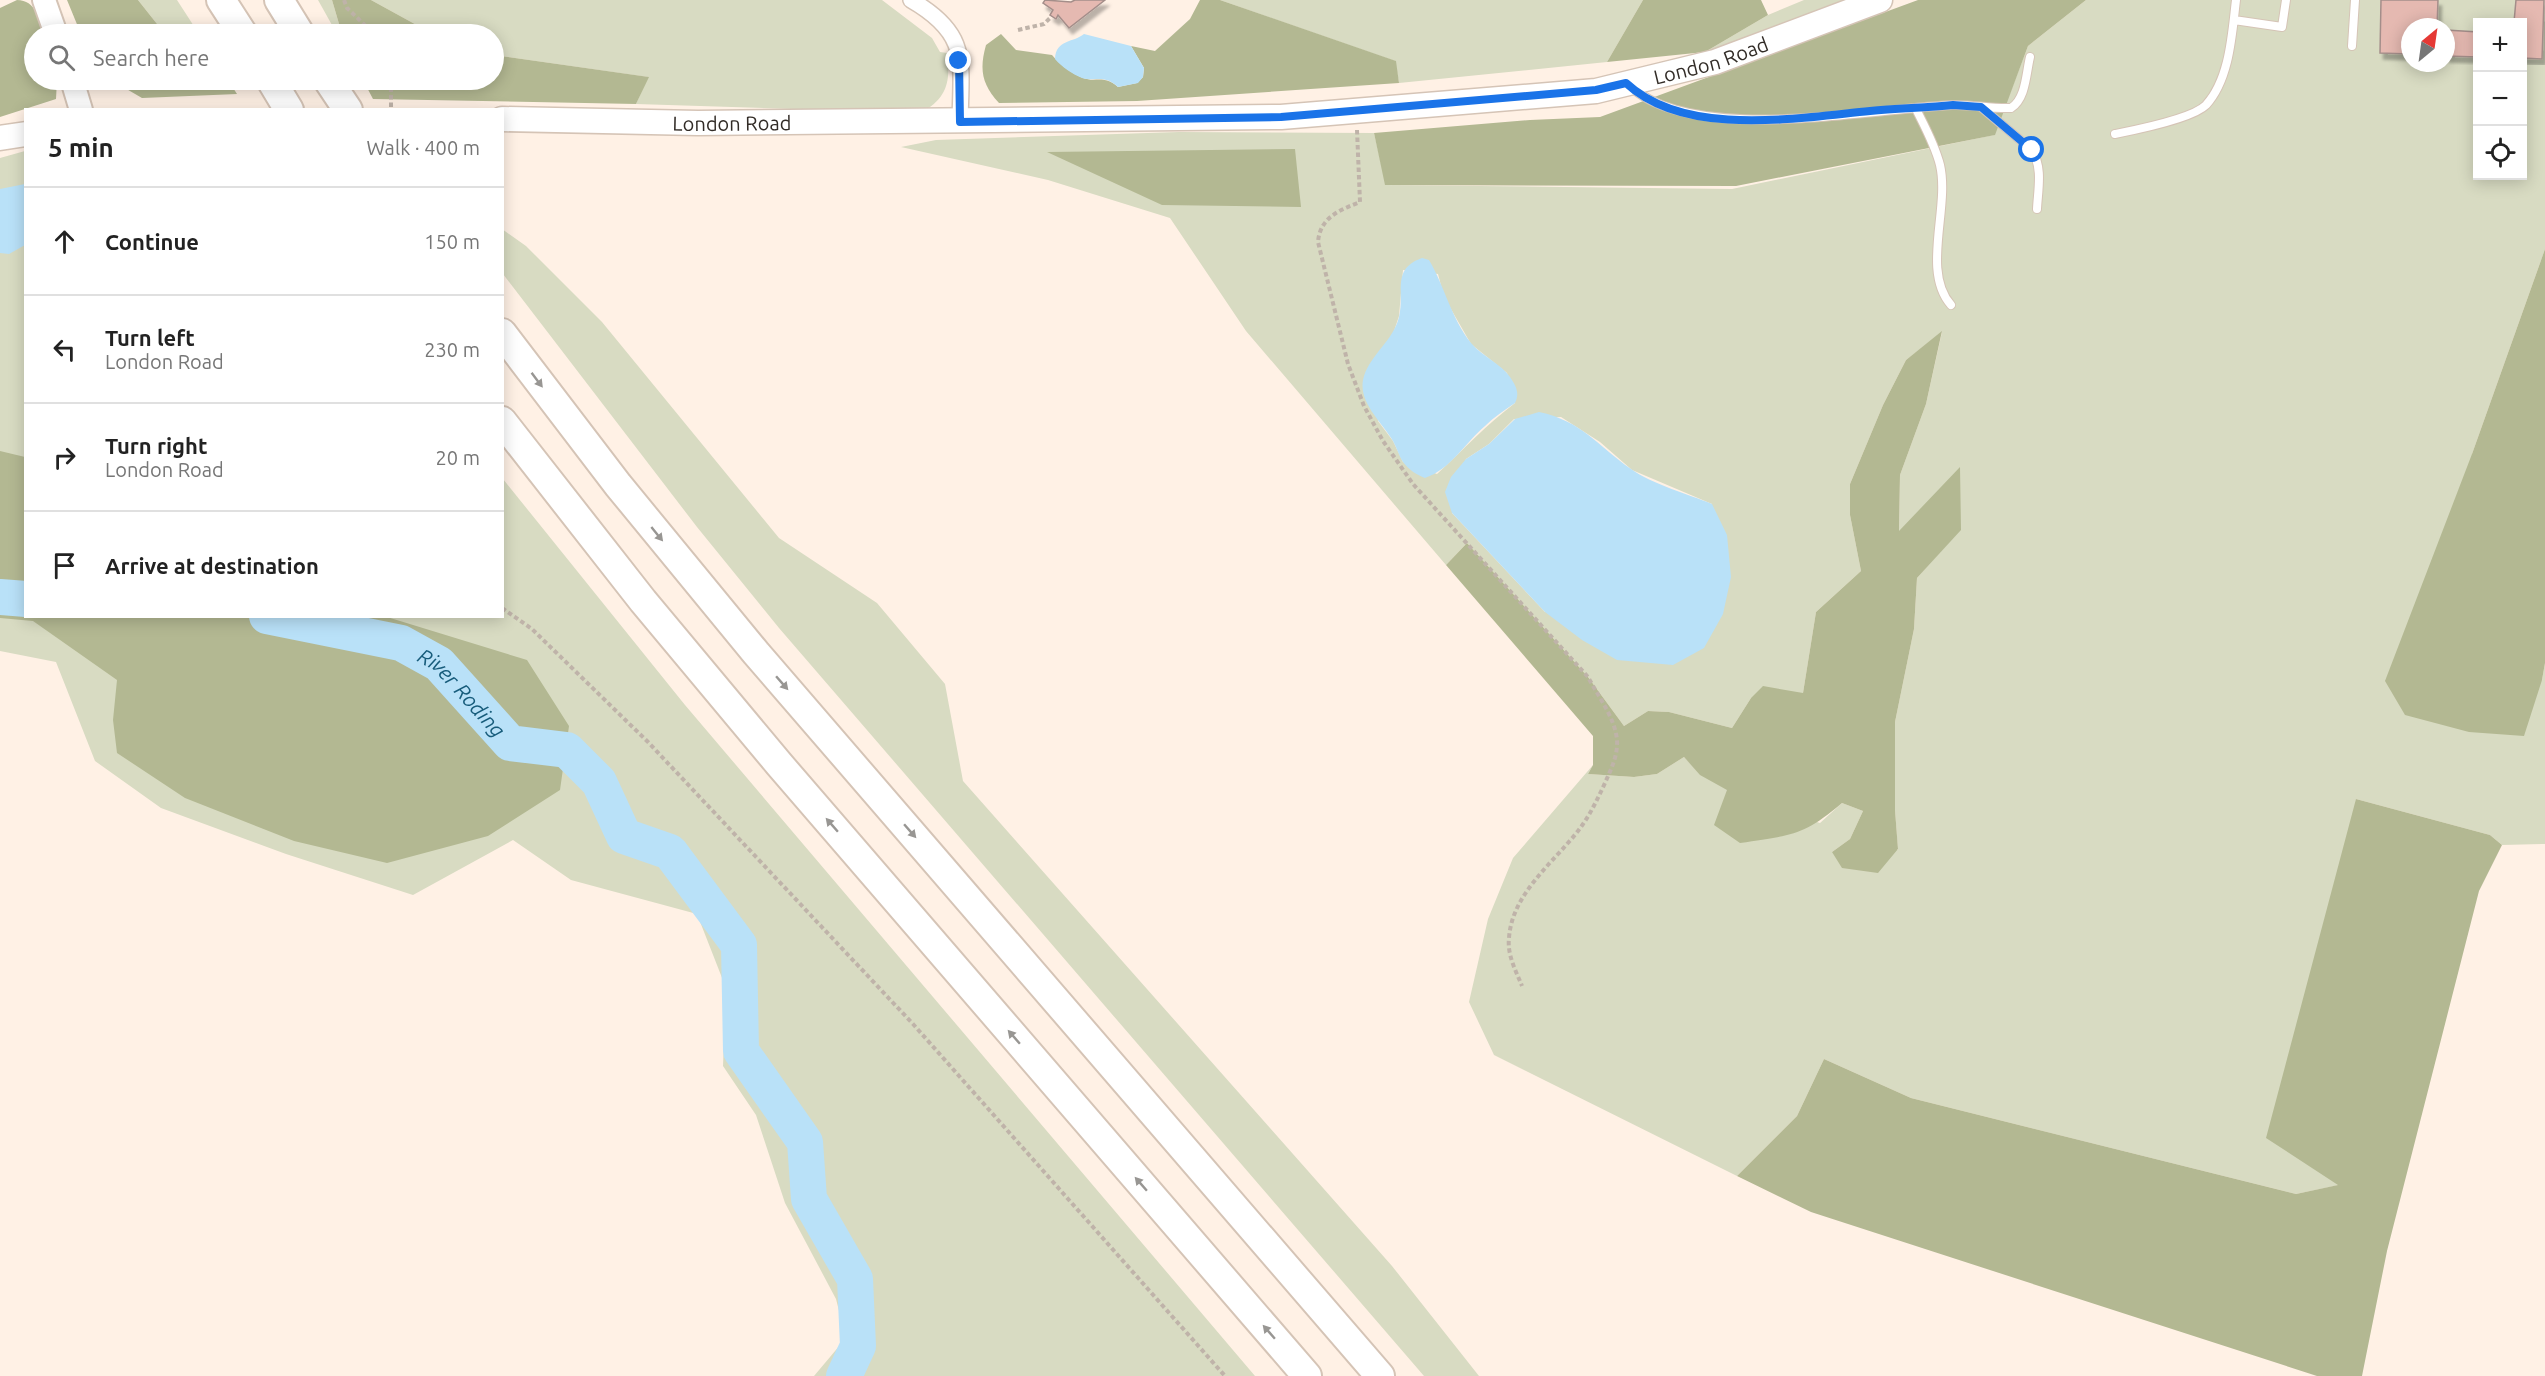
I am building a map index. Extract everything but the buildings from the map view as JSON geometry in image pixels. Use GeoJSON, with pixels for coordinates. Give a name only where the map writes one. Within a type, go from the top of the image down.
{"type":"FeatureCollection","features":[{"type":"Feature","properties":{"kind":"highway"},"geometry":{"type":"LineString","coordinates":[[221,0],[237,24]]}},
{"type":"Feature","properties":{"kind":"highway"},"geometry":{"type":"LineString","coordinates":[[279,0],[294,24]]}},
{"type":"Feature","properties":{"kind":"highway"},"geometry":{"type":"LineString","coordinates":[[277,90],[289,108]]}},
{"type":"Feature","properties":{"kind":"highway"},"geometry":{"type":"LineString","coordinates":[[335,90],[347,108]]}},
{"type":"Feature","properties":{"kind":"highway"},"geometry":{"type":"LineString","coordinates":[[504,336],[618,485],[756,653],[1380,1376]]}},
{"type":"Feature","properties":{"kind":"highway"},"geometry":{"type":"LineString","coordinates":[[504,424],[710,682],[1307,1376]]}},
{"type":"Feature","properties":{"kind":"main road","name":"London Road"},"geometry":{"type":"LineString","coordinates":[[504,119],[698,123],[960,122],[1281,117],[1356,111],[1596,90],[1714,62],[1880,0]]}},
{"type":"Feature","properties":{"kind":"main road"},"geometry":{"type":"LineString","coordinates":[[0,138],[24,134]]}},
{"type":"Feature","properties":{"kind":"street"},"geometry":{"type":"LineString","coordinates":[[44,0],[52,24]]}},
{"type":"Feature","properties":{"kind":"street"},"geometry":{"type":"LineString","coordinates":[[911,0],[946,24],[956,40],[961,83],[960,122]]}},
{"type":"Feature","properties":{"kind":"street"},"geometry":{"type":"LineString","coordinates":[[75,90],[80,108]]}},
{"type":"Feature","properties":{"kind":"lane"},"geometry":{"type":"LineString","coordinates":[[2115,134],[2164,123],[2205,106],[2222,80],[2236,0]]}},
{"type":"Feature","properties":{"kind":"lane"},"geometry":{"type":"LineString","coordinates":[[2234,20],[2282,27],[2286,0]]}},
{"type":"Feature","properties":{"kind":"lane"},"geometry":{"type":"LineString","coordinates":[[2352,46],[2355,0]]}},
{"type":"Feature","properties":{"kind":"lane"},"geometry":{"type":"LineString","coordinates":[[1626,83],[1638,94],[1658,105],[1680,112],[1729,119],[1784,120],[1874,110],[1953,105],[2011,108],[2018,104],[2030,57]]}},
{"type":"Feature","properties":{"kind":"lane"},"geometry":{"type":"LineString","coordinates":[[1981,107],[2032,150],[2039,168],[2037,209]]}},
{"type":"Feature","properties":{"kind":"lane"},"geometry":{"type":"LineString","coordinates":[[1916,109],[1940,166],[1942,193],[1937,277],[1941,294],[1951,305]]}},
{"type":"Feature","properties":{"kind":"path"},"geometry":{"type":"LineString","coordinates":[[344,0],[347,8],[364,24]]}},
{"type":"Feature","properties":{"kind":"path"},"geometry":{"type":"LineString","coordinates":[[1018,30],[1044,24],[1050,18]]}},
{"type":"Feature","properties":{"kind":"path"},"geometry":{"type":"LineString","coordinates":[[391,90],[392,108]]}},
{"type":"Feature","properties":{"kind":"path"},"geometry":{"type":"LineString","coordinates":[[1356,111],[1360,202],[1338,210],[1324,222],[1319,232],[1318,242],[1348,364],[1364,406],[1383,441],[1413,484],[1588,677],[1607,711],[1617,737],[1617,753],[1599,796],[1579,830],[1536,879],[1516,909],[1509,938],[1511,959],[1522,986]]}},
{"type":"Feature","properties":{"kind":"path"},"geometry":{"type":"LineString","coordinates":[[504,609],[532,629],[656,750],[952,1066],[1225,1376]]}},
{"type":"Feature","properties":{"kind":"green space"},"geometry":{"type":"Polygon","coordinates":[[[17,0],[29,3],[33,7],[41,24],[24,24],[24,90],[56,90],[56,99],[0,117],[0,8],[17,0]]]}},
{"type":"Feature","properties":{"kind":"green space"},"geometry":{"type":"Polygon","coordinates":[[[67,0],[138,0],[157,24],[77,24],[67,0]]]}},
{"type":"Feature","properties":{"kind":"green space"},"geometry":{"type":"Polygon","coordinates":[[[138,0],[177,0],[193,24],[157,24],[138,0]]]}},
{"type":"Feature","properties":{"kind":"green space"},"geometry":{"type":"Polygon","coordinates":[[[318,0],[332,0],[339,24],[331,24],[318,0]]]}},
{"type":"Feature","properties":{"kind":"green space"},"geometry":{"type":"Polygon","coordinates":[[[332,0],[371,0],[415,24],[339,24],[332,0]]]}},
{"type":"Feature","properties":{"kind":"green space"},"geometry":{"type":"Polygon","coordinates":[[[371,0],[882,0],[932,38],[940,52],[947,53],[948,72],[942,95],[921,113],[636,104],[648,77],[504,56],[504,24],[415,24],[371,0]]]}},
{"type":"Feature","properties":{"kind":"green space"},"geometry":{"type":"Polygon","coordinates":[[[1200,0],[1220,0],[1396,61],[1399,83],[1137,101],[999,103],[986,83],[983,62],[986,45],[1001,34],[1016,50],[1052,55],[1074,74],[1083,78],[1108,81],[1118,87],[1137,83],[1143,77],[1144,68],[1131,46],[1155,51],[1190,19],[1200,0]]]}},
{"type":"Feature","properties":{"kind":"green space"},"geometry":{"type":"Polygon","coordinates":[[[1220,0],[1643,0],[1607,62],[1399,83],[1395,61],[1220,0]]]}},
{"type":"Feature","properties":{"kind":"green space"},"geometry":{"type":"Polygon","coordinates":[[[1643,0],[1761,0],[1768,15],[1705,52],[1607,62],[1643,0]]]}},
{"type":"Feature","properties":{"kind":"green space"},"geometry":{"type":"Polygon","coordinates":[[[1804,0],[1855,0],[1705,52],[1768,15],[1804,0]]]}},
{"type":"Feature","properties":{"kind":"green space"},"geometry":{"type":"Polygon","coordinates":[[[1918,0],[2086,0],[2028,46],[1995,135],[1736,186],[1385,185],[1374,133],[1530,120],[1600,117],[1918,0]]]}},
{"type":"Feature","properties":{"kind":"green space"},"geometry":{"type":"Polygon","coordinates":[[[2086,0],[2545,0],[2545,249],[2472,454],[2542,680],[2545,663],[2545,844],[2502,845],[2490,835],[2356,799],[2339,1185],[2296,1194],[1911,1098],[1824,1059],[1797,1116],[1737,1176],[1494,1055],[1469,1002],[1488,919],[1513,858],[1593,765],[1588,774],[1634,777],[1657,774],[1684,757],[1698,770],[1730,791],[1820,823],[1842,803],[1863,811],[1850,839],[1832,852],[1898,850],[1895,810],[1895,722],[1914,629],[1917,578],[1961,529],[1899,532],[1900,475],[1926,404],[1942,332],[1906,360],[1883,405],[1850,484],[1850,515],[1861,571],[1816,612],[1803,693],[1751,698],[1732,728],[1669,712],[1648,711],[1624,726],[1588,677],[1467,543],[1446,565],[1246,331],[1170,218],[1048,180],[901,147],[936,140],[1179,132],[1374,133],[1386,185],[1732,189],[1994,135],[2028,46],[2086,0]],[[1403,270],[1399,316],[1393,334],[1383,349],[1378,421],[1393,441],[1403,462],[1437,474],[1515,403],[1507,373],[1471,344],[1444,297],[1438,274],[1403,270]],[[1561,417],[1514,419],[1489,444],[1466,459],[1452,513],[1545,612],[1712,504],[1632,470],[1600,442],[1561,417]]]}},
{"type":"Feature","properties":{"kind":"green space"},"geometry":{"type":"Polygon","coordinates":[[[504,56],[649,77],[636,104],[373,99],[368,90],[504,90],[504,56]]]}},
{"type":"Feature","properties":{"kind":"green space"},"geometry":{"type":"Polygon","coordinates":[[[128,90],[234,90],[237,94],[142,98],[128,90]]]}},
{"type":"Feature","properties":{"kind":"green space"},"geometry":{"type":"Polygon","coordinates":[[[1295,149],[1301,207],[1162,205],[1047,152],[1295,149]]]}},
{"type":"Feature","properties":{"kind":"green space"},"geometry":{"type":"Polygon","coordinates":[[[24,151],[24,618],[504,618],[504,480],[685,705],[1255,1376],[814,1376],[846,1338],[836,1299],[785,1203],[756,1115],[723,1066],[726,988],[697,914],[571,880],[513,840],[413,895],[286,854],[161,808],[95,761],[56,662],[0,651],[0,158],[24,151]]]}},
{"type":"Feature","properties":{"kind":"green space"},"geometry":{"type":"Polygon","coordinates":[[[504,230],[526,246],[602,322],[779,538],[877,603],[945,684],[963,781],[1392,1266],[1479,1376],[1424,1376],[779,628],[697,527],[504,275],[504,230]]]}},
{"type":"Feature","properties":{"kind":"green space"},"geometry":{"type":"Polygon","coordinates":[[[2545,249],[2545,663],[2542,680],[2524,736],[2469,732],[2405,715],[2385,681],[2472,454],[2545,249]]]}},
{"type":"Feature","properties":{"kind":"green space"},"geometry":{"type":"Polygon","coordinates":[[[1942,331],[1926,404],[1900,475],[1899,531],[1960,467],[1961,530],[1917,578],[1914,629],[1895,722],[1895,810],[1898,849],[1878,873],[1842,868],[1832,852],[1850,839],[1863,811],[1842,803],[1816,822],[1795,833],[1740,843],[1714,825],[1727,790],[1700,775],[1684,757],[1657,774],[1634,777],[1588,774],[1593,765],[1593,736],[1446,565],[1467,543],[1588,677],[1624,726],[1648,711],[1669,712],[1732,728],[1751,698],[1763,686],[1803,693],[1816,612],[1861,571],[1850,515],[1850,484],[1883,405],[1906,360],[1942,331]]]}},
{"type":"Feature","properties":{"kind":"green space"},"geometry":{"type":"Polygon","coordinates":[[[0,451],[24,457],[24,618],[390,618],[527,660],[569,726],[560,790],[488,836],[387,863],[294,841],[185,798],[117,753],[113,720],[117,680],[33,621],[0,618],[0,451]]]}},
{"type":"Feature","properties":{"kind":"green space"},"geometry":{"type":"Polygon","coordinates":[[[2356,799],[2490,835],[2502,845],[2479,891],[2387,1251],[2362,1376],[2317,1376],[1811,1212],[1737,1176],[1797,1116],[1824,1059],[1911,1098],[2296,1194],[2338,1185],[2266,1138],[2356,799]]]}},
{"type":"Feature","properties":{"kind":"water"},"geometry":{"type":"Polygon","coordinates":[[[1084,34],[1131,46],[1144,68],[1143,77],[1138,83],[1118,87],[1104,79],[1082,78],[1067,70],[1055,59],[1058,48],[1084,34]]]}},
{"type":"Feature","properties":{"kind":"water"},"geometry":{"type":"Polygon","coordinates":[[[24,184],[24,246],[9,254],[0,253],[0,189],[24,184]]]}},
{"type":"Feature","properties":{"kind":"water"},"geometry":{"type":"Polygon","coordinates":[[[1422,258],[1429,260],[1453,313],[1471,343],[1506,372],[1517,390],[1515,403],[1488,423],[1443,468],[1425,478],[1413,472],[1403,462],[1393,441],[1371,411],[1362,385],[1367,368],[1396,326],[1399,317],[1401,282],[1406,268],[1422,258]]]}},
{"type":"Feature","properties":{"kind":"water"},"geometry":{"type":"Polygon","coordinates":[[[1539,412],[1567,421],[1640,474],[1712,504],[1727,535],[1731,577],[1723,614],[1704,648],[1673,665],[1617,660],[1582,640],[1545,612],[1452,513],[1445,492],[1451,477],[1466,459],[1489,444],[1515,419],[1539,412]]]}},
{"type":"Feature","properties":{"kind":"waterway","name":"River Roding"},"geometry":{"type":"LineString","coordinates":[[0,597],[24,599]]}},
{"type":"Feature","properties":{"kind":"waterway","name":"River Roding"},"geometry":{"type":"LineString","coordinates":[[277,618],[401,643],[439,664],[510,743],[567,750],[599,782],[624,836],[670,852],[739,945],[741,1051],[805,1142],[809,1199],[855,1279],[858,1346],[844,1376]]}},
{"type":"Feature","properties":{"kind":"route"},"geometry":{"type":"LineString","coordinates":[[959,61],[960,122],[1281,117],[1596,90],[1626,83],[1638,94],[1658,105],[1680,112],[1729,119],[1784,120],[1874,110],[1953,105],[1981,107],[2032,150]]}}]}
